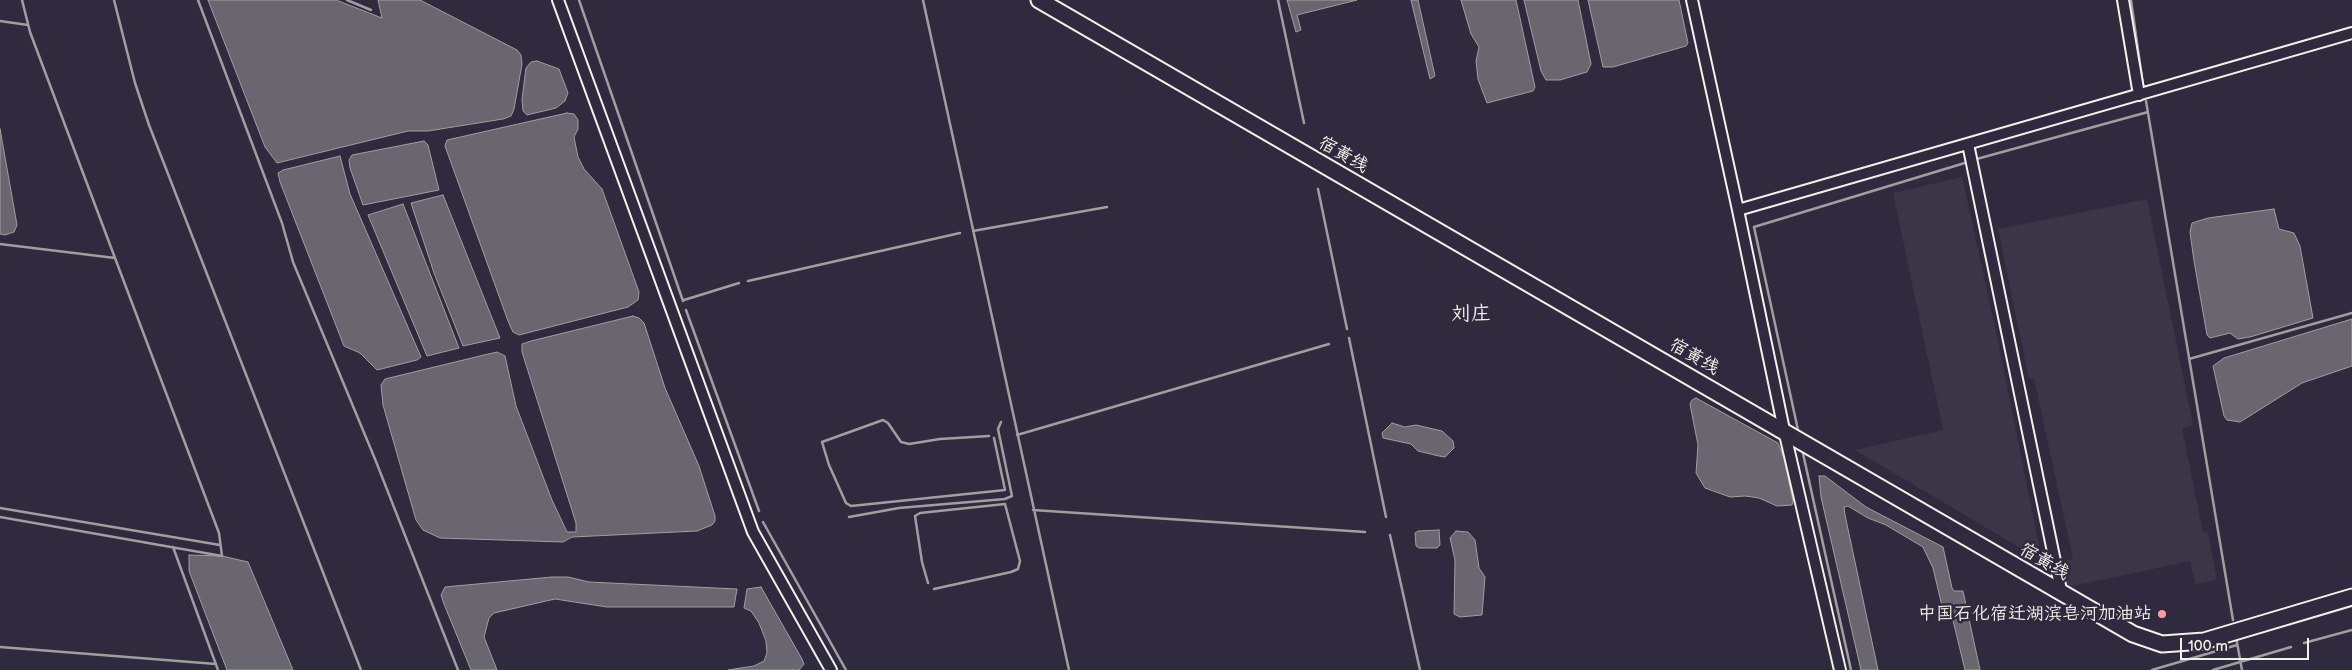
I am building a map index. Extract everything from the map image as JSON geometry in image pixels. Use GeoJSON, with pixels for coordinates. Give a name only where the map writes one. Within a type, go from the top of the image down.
{"type":"FeatureCollection","features":[{"type":"Feature","properties":{"kind":"main road","name":"宿黄线"},"geometry":{"type":"LineString","coordinates":[[1039,0],[1554,300],[1784,430],[2133,634],[2162,644],[2204,641],[2352,597]]}},
{"type":"Feature","properties":{"kind":"street"},"geometry":{"type":"LineString","coordinates":[[558,0],[753,532],[831,670]]}},
{"type":"Feature","properties":{"kind":"street"},"geometry":{"type":"LineString","coordinates":[[1692,0],[1784,430],[1840,670]]}},
{"type":"Feature","properties":{"kind":"street"},"geometry":{"type":"LineString","coordinates":[[2123,0],[2139,95]]}},
{"type":"Feature","properties":{"kind":"street"},"geometry":{"type":"LineString","coordinates":[[1738,210],[2352,33]]}},
{"type":"Feature","properties":{"kind":"street"},"geometry":{"type":"LineString","coordinates":[[1968,144],[2062,594]]}},
{"type":"Feature","properties":{"kind":"shaded area"},"geometry":{"type":"Polygon","coordinates":[[[208,0],[336,0],[382,18],[378,0],[420,0],[517,50],[521,55],[522,64],[514,109],[511,116],[503,119],[428,131],[408,131],[277,163],[265,147],[208,0]]]}},
{"type":"Feature","properties":{"kind":"shaded area"},"geometry":{"type":"Polygon","coordinates":[[[1287,0],[1357,0],[1297,15],[1301,30],[1296,32],[1287,0]]]}},
{"type":"Feature","properties":{"kind":"shaded area"},"geometry":{"type":"Polygon","coordinates":[[[1411,0],[1418,0],[1435,76],[1430,79],[1411,0]]]}},
{"type":"Feature","properties":{"kind":"shaded area"},"geometry":{"type":"Polygon","coordinates":[[[1461,0],[1516,0],[1535,87],[1533,91],[1487,103],[1478,79],[1476,61],[1479,47],[1471,34],[1461,0]]]}},
{"type":"Feature","properties":{"kind":"shaded area"},"geometry":{"type":"Polygon","coordinates":[[[1524,0],[1578,0],[1591,64],[1587,72],[1560,80],[1546,80],[1541,71],[1524,0]]]}},
{"type":"Feature","properties":{"kind":"shaded area"},"geometry":{"type":"Polygon","coordinates":[[[1588,0],[1679,0],[1688,43],[1686,46],[1613,67],[1603,67],[1588,0]]]}},
{"type":"Feature","properties":{"kind":"shaded area"},"geometry":{"type":"Polygon","coordinates":[[[537,61],[559,69],[568,93],[565,101],[556,108],[527,115],[523,111],[522,99],[526,68],[531,62],[537,61]]]}},
{"type":"Feature","properties":{"kind":"shaded area"},"geometry":{"type":"Polygon","coordinates":[[[567,113],[574,114],[578,120],[578,129],[574,137],[578,157],[584,169],[602,189],[639,292],[638,300],[628,307],[519,335],[513,332],[508,321],[445,146],[447,140],[567,113]]]}},
{"type":"Feature","properties":{"kind":"shaded area"},"geometry":{"type":"Polygon","coordinates":[[[0,129],[17,225],[14,232],[5,235],[0,234],[0,129]]]}},
{"type":"Feature","properties":{"kind":"shaded area"},"geometry":{"type":"Polygon","coordinates":[[[424,141],[428,145],[439,190],[363,205],[350,168],[349,160],[352,155],[424,141]]]}},
{"type":"Feature","properties":{"kind":"shaded area"},"geometry":{"type":"Polygon","coordinates":[[[340,156],[350,194],[421,357],[417,360],[377,370],[360,353],[344,346],[280,182],[278,173],[283,170],[340,156]]]}},
{"type":"Feature","properties":{"kind":"shaded area"},"geometry":{"type":"Polygon","coordinates":[[[1962,177],[1997,336],[2042,561],[1855,450],[1943,430],[1893,193],[1962,177]]]}},
{"type":"Feature","properties":{"kind":"shaded area"},"geometry":{"type":"Polygon","coordinates":[[[443,195],[500,338],[463,346],[434,273],[411,203],[443,195]]]}},
{"type":"Feature","properties":{"kind":"shaded area"},"geometry":{"type":"Polygon","coordinates":[[[2147,199],[2193,425],[2182,428],[2203,533],[2208,532],[2217,580],[2195,584],[2190,561],[2068,587],[2062,561],[2073,559],[2034,378],[2029,379],[1998,229],[2147,199]]]}},
{"type":"Feature","properties":{"kind":"shaded area"},"geometry":{"type":"Polygon","coordinates":[[[403,204],[459,348],[427,356],[368,215],[403,204]]]}},
{"type":"Feature","properties":{"kind":"shaded area"},"geometry":{"type":"Polygon","coordinates":[[[2274,209],[2279,229],[2294,233],[2300,246],[2313,318],[2250,337],[2238,339],[2230,333],[2210,338],[2207,335],[2194,261],[2190,232],[2192,223],[2208,218],[2274,209]]]}},
{"type":"Feature","properties":{"kind":"shaded area"},"geometry":{"type":"Polygon","coordinates":[[[633,316],[639,318],[644,323],[665,388],[699,466],[715,516],[715,521],[712,525],[697,531],[572,537],[563,542],[440,538],[423,530],[416,520],[383,405],[381,385],[385,379],[497,352],[505,356],[516,406],[552,500],[567,532],[576,532],[576,523],[522,352],[522,344],[633,316]]]}},
{"type":"Feature","properties":{"kind":"shaded area"},"geometry":{"type":"Polygon","coordinates":[[[2352,319],[2352,366],[2302,383],[2240,422],[2227,420],[2224,416],[2213,366],[2224,358],[2352,319]]]}},
{"type":"Feature","properties":{"kind":"shaded area"},"geometry":{"type":"Polygon","coordinates":[[[1696,398],[1778,443],[1784,458],[1793,501],[1792,505],[1777,506],[1759,498],[1745,496],[1730,497],[1705,488],[1696,473],[1698,445],[1690,404],[1696,398]]]}},
{"type":"Feature","properties":{"kind":"shaded area"},"geometry":{"type":"Polygon","coordinates":[[[1392,423],[1405,427],[1416,425],[1442,431],[1453,441],[1454,448],[1445,457],[1418,451],[1411,444],[1383,438],[1382,433],[1392,423]]]}},
{"type":"Feature","properties":{"kind":"shaded area"},"geometry":{"type":"Polygon","coordinates":[[[1819,476],[1825,476],[1866,507],[1943,547],[1952,588],[1954,591],[1963,591],[1980,670],[1965,670],[1951,612],[1942,606],[1933,568],[1923,547],[1886,525],[1868,518],[1848,506],[1844,507],[1845,515],[1878,670],[1861,670],[1821,497],[1819,476]]]}},
{"type":"Feature","properties":{"kind":"shaded area"},"geometry":{"type":"Polygon","coordinates":[[[1439,530],[1440,545],[1437,548],[1419,548],[1416,546],[1415,533],[1418,531],[1439,530]]]}},
{"type":"Feature","properties":{"kind":"shaded area"},"geometry":{"type":"Polygon","coordinates":[[[1456,531],[1468,532],[1475,540],[1479,568],[1485,577],[1482,615],[1460,617],[1454,614],[1455,560],[1450,538],[1456,531]]]}},
{"type":"Feature","properties":{"kind":"shaded area"},"geometry":{"type":"Polygon","coordinates":[[[189,555],[222,556],[248,562],[293,670],[227,670],[189,571],[189,555]]]}},
{"type":"Feature","properties":{"kind":"shaded area"},"geometry":{"type":"Polygon","coordinates":[[[568,577],[589,582],[737,589],[734,607],[607,607],[555,599],[494,613],[489,618],[484,637],[497,670],[471,670],[441,595],[445,587],[568,577]]]}},
{"type":"Feature","properties":{"kind":"shaded area"},"geometry":{"type":"Polygon","coordinates":[[[761,587],[802,659],[804,664],[799,670],[728,670],[754,666],[764,661],[767,653],[766,641],[759,623],[751,611],[744,608],[747,589],[761,587]]]}},
{"type":"Feature","properties":{"kind":"waterway"},"geometry":{"type":"LineString","coordinates":[[22,0],[30,32],[115,258]]}},
{"type":"Feature","properties":{"kind":"waterway"},"geometry":{"type":"LineString","coordinates":[[114,0],[135,83],[149,125],[361,670]]}},
{"type":"Feature","properties":{"kind":"waterway"},"geometry":{"type":"LineString","coordinates":[[198,0],[282,223],[293,262],[375,459],[458,670]]}},
{"type":"Feature","properties":{"kind":"waterway"},"geometry":{"type":"LineString","coordinates":[[347,0],[371,10]]}},
{"type":"Feature","properties":{"kind":"waterway"},"geometry":{"type":"LineString","coordinates":[[579,0],[683,301]]}},
{"type":"Feature","properties":{"kind":"waterway"},"geometry":{"type":"LineString","coordinates":[[923,0],[1069,670]]}},
{"type":"Feature","properties":{"kind":"waterway"},"geometry":{"type":"LineString","coordinates":[[1278,0],[1304,123]]}},
{"type":"Feature","properties":{"kind":"waterway"},"geometry":{"type":"LineString","coordinates":[[2131,0],[2143,85]]}},
{"type":"Feature","properties":{"kind":"waterway"},"geometry":{"type":"LineString","coordinates":[[0,21],[28,25]]}},
{"type":"Feature","properties":{"kind":"waterway"},"geometry":{"type":"LineString","coordinates":[[2146,101],[2233,620]]}},
{"type":"Feature","properties":{"kind":"waterway"},"geometry":{"type":"LineString","coordinates":[[1973,160],[2148,112]]}},
{"type":"Feature","properties":{"kind":"waterway"},"geometry":{"type":"LineString","coordinates":[[1798,430],[1754,227],[1968,162]]}},
{"type":"Feature","properties":{"kind":"waterway"},"geometry":{"type":"LineString","coordinates":[[1318,189],[1347,329]]}},
{"type":"Feature","properties":{"kind":"waterway"},"geometry":{"type":"LineString","coordinates":[[973,231],[1107,207]]}},
{"type":"Feature","properties":{"kind":"waterway"},"geometry":{"type":"LineString","coordinates":[[748,281],[960,233]]}},
{"type":"Feature","properties":{"kind":"waterway"},"geometry":{"type":"LineString","coordinates":[[0,244],[115,258],[219,533],[222,556],[0,517]]}},
{"type":"Feature","properties":{"kind":"waterway"},"geometry":{"type":"LineString","coordinates":[[684,300],[739,283]]}},
{"type":"Feature","properties":{"kind":"waterway"},"geometry":{"type":"LineString","coordinates":[[686,310],[759,511]]}},
{"type":"Feature","properties":{"kind":"waterway"},"geometry":{"type":"LineString","coordinates":[[2189,359],[2352,313]]}},
{"type":"Feature","properties":{"kind":"waterway"},"geometry":{"type":"LineString","coordinates":[[1349,338],[1386,517]]}},
{"type":"Feature","properties":{"kind":"waterway"},"geometry":{"type":"LineString","coordinates":[[1017,435],[1329,344]]}},
{"type":"Feature","properties":{"kind":"waterway"},"geometry":{"type":"LineString","coordinates":[[989,436],[940,439],[909,444],[901,442],[888,423],[883,420],[822,442],[829,465],[846,503],[851,506],[1005,490],[994,438]]}},
{"type":"Feature","properties":{"kind":"waterway"},"geometry":{"type":"LineString","coordinates":[[849,517],[899,508],[1005,499],[1012,496],[998,429],[1001,422]]}},
{"type":"Feature","properties":{"kind":"waterway"},"geometry":{"type":"LineString","coordinates":[[1802,449],[1851,670]]}},
{"type":"Feature","properties":{"kind":"waterway"},"geometry":{"type":"LineString","coordinates":[[928,583],[922,562],[915,516],[920,513],[1005,504],[1020,561],[1018,569],[934,589]]}},
{"type":"Feature","properties":{"kind":"waterway"},"geometry":{"type":"LineString","coordinates":[[0,508],[220,545]]}},
{"type":"Feature","properties":{"kind":"waterway"},"geometry":{"type":"LineString","coordinates":[[1033,510],[1365,532]]}},
{"type":"Feature","properties":{"kind":"waterway"},"geometry":{"type":"LineString","coordinates":[[763,522],[846,670]]}},
{"type":"Feature","properties":{"kind":"waterway"},"geometry":{"type":"LineString","coordinates":[[1390,535],[1420,670]]}},
{"type":"Feature","properties":{"kind":"waterway"},"geometry":{"type":"LineString","coordinates":[[173,547],[218,670]]}},
{"type":"Feature","properties":{"kind":"waterway"},"geometry":{"type":"LineString","coordinates":[[2304,643],[2352,630]]}},
{"type":"Feature","properties":{"kind":"waterway"},"geometry":{"type":"LineString","coordinates":[[2236,637],[2242,670]]}},
{"type":"Feature","properties":{"kind":"waterway"},"geometry":{"type":"LineString","coordinates":[[2152,670],[2237,645]]}},
{"type":"Feature","properties":{"kind":"waterway"},"geometry":{"type":"LineString","coordinates":[[0,647],[216,664]]}},
{"type":"Feature","properties":{"kind":"waterway"},"geometry":{"type":"LineString","coordinates":[[2213,670],[2291,647]]}},
{"type":"Feature","properties":{"kind":"place","name":"中国石化宿迁湖滨皂河加油站"},"geometry":{"type":"Point","coordinates":[2162,614]}},
{"type":"Feature","properties":{"kind":"district","name":"刘庄"},"geometry":{"type":"Point","coordinates":[1471,315]}}]}
